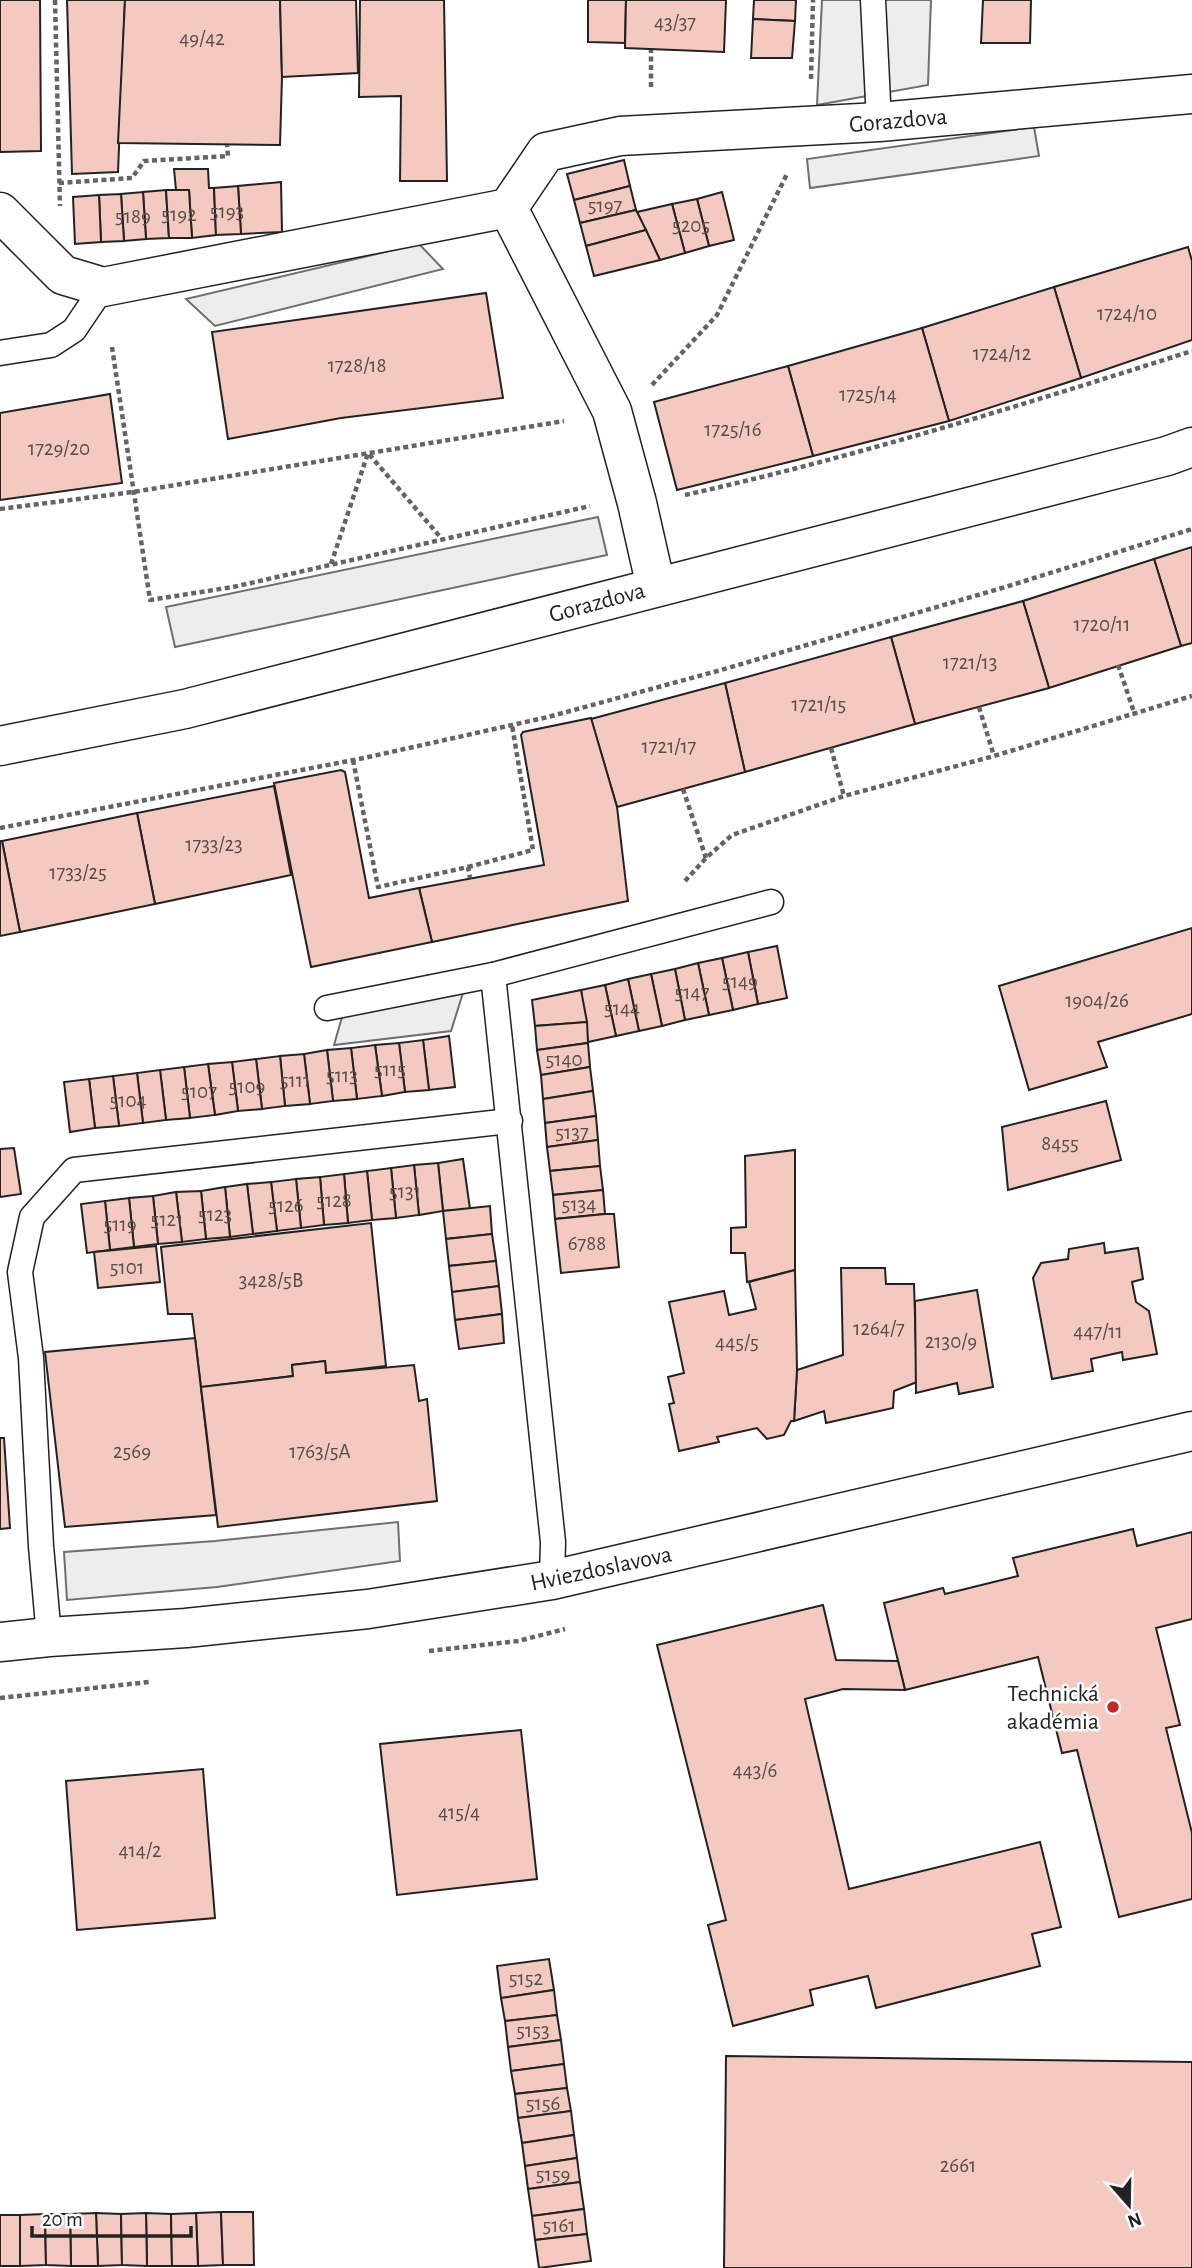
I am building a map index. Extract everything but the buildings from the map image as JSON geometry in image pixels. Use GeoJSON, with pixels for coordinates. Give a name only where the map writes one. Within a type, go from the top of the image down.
{"type":"FeatureCollection","features":[{"type":"Feature","properties":{"kind":"street","name":"Gorazdova"},"geometry":{"type":"LineString","coordinates":[[508,208],[546,152],[620,135],[810,127],[1192,94]]}},
{"type":"Feature","properties":{"kind":"street"},"geometry":{"type":"LineString","coordinates":[[0,212],[63,275],[103,287],[508,208],[612,411],[656,587]]}},
{"type":"Feature","properties":{"kind":"street","name":"Gorazdova"},"geometry":{"type":"LineString","coordinates":[[0,746],[185,709],[1167,456],[1192,447]]}},
{"type":"Feature","properties":{"kind":"street","name":"Hviezdoslavova"},"geometry":{"type":"LineString","coordinates":[[0,1642],[186,1628],[368,1609],[552,1580],[1192,1431]]}},
{"type":"Feature","properties":{"kind":"lane"},"geometry":{"type":"LineString","coordinates":[[873,0],[879,122]]}},
{"type":"Feature","properties":{"kind":"lane"},"geometry":{"type":"LineString","coordinates":[[0,353],[51,345],[74,330],[103,287]]}},
{"type":"Feature","properties":{"kind":"lane"},"geometry":{"type":"LineString","coordinates":[[327,1008],[493,975],[771,902]]}},
{"type":"Feature","properties":{"kind":"lane"},"geometry":{"type":"LineString","coordinates":[[493,975],[553,1542],[552,1580]]}},
{"type":"Feature","properties":{"kind":"lane"},"geometry":{"type":"LineString","coordinates":[[49,1637],[41,1546],[31,1358],[20,1272],[32,1217],[74,1170],[509,1121]]}},
{"type":"Feature","properties":{"kind":"path"},"geometry":{"type":"LineString","coordinates":[[55,0],[59,145]]}},
{"type":"Feature","properties":{"kind":"path"},"geometry":{"type":"LineString","coordinates":[[0,509],[133,492],[581,418],[612,411],[638,400],[717,315],[810,127],[813,0]]}},
{"type":"Feature","properties":{"kind":"path"},"geometry":{"type":"LineString","coordinates":[[60,183],[132,178],[144,161],[228,156],[227,145]]}},
{"type":"Feature","properties":{"kind":"path"},"geometry":{"type":"LineString","coordinates":[[103,287],[150,600],[233,587],[604,503],[669,499],[783,472],[1018,406],[1192,351]]}},
{"type":"Feature","properties":{"kind":"path"},"geometry":{"type":"LineString","coordinates":[[369,453],[442,539]]}},
{"type":"Feature","properties":{"kind":"path"},"geometry":{"type":"LineString","coordinates":[[331,564],[369,453]]}},
{"type":"Feature","properties":{"kind":"path"},"geometry":{"type":"LineString","coordinates":[[0,828],[353,760],[548,717],[1002,588],[1192,529]]}},
{"type":"Feature","properties":{"kind":"path"},"geometry":{"type":"LineString","coordinates":[[1118,666],[1135,715]]}},
{"type":"Feature","properties":{"kind":"path"},"geometry":{"type":"LineString","coordinates":[[632,939],[706,858],[732,835],[844,796],[994,756],[1192,696]]}},
{"type":"Feature","properties":{"kind":"path"},"geometry":{"type":"LineString","coordinates":[[979,707],[994,756]]}},
{"type":"Feature","properties":{"kind":"path"},"geometry":{"type":"LineString","coordinates":[[353,760],[378,887],[533,850],[512,725]]}},
{"type":"Feature","properties":{"kind":"path"},"geometry":{"type":"LineString","coordinates":[[831,748],[844,796]]}},
{"type":"Feature","properties":{"kind":"path"},"geometry":{"type":"LineString","coordinates":[[682,789],[706,858]]}},
{"type":"Feature","properties":{"kind":"path"},"geometry":{"type":"LineString","coordinates":[[468,867],[470,878]]}},
{"type":"Feature","properties":{"kind":"shaded area"},"geometry":{"type":"Polygon","coordinates":[[[822,0],[931,0],[928,85],[817,105],[822,0]]]}},
{"type":"Feature","properties":{"kind":"shaded area"},"geometry":{"type":"Polygon","coordinates":[[[1034,127],[1039,156],[810,188],[807,159],[1034,127]]]}},
{"type":"Feature","properties":{"kind":"shaded area"},"geometry":{"type":"Polygon","coordinates":[[[419,244],[443,269],[215,326],[186,299],[419,244]]]}},
{"type":"Feature","properties":{"kind":"shaded area"},"geometry":{"type":"Polygon","coordinates":[[[598,517],[607,555],[175,647],[166,607],[598,517]]]}},
{"type":"Feature","properties":{"kind":"shaded area"},"geometry":{"type":"Polygon","coordinates":[[[463,993],[451,1031],[334,1045],[344,1010],[463,993]]]}},
{"type":"Feature","properties":{"kind":"shaded area"},"geometry":{"type":"Polygon","coordinates":[[[398,1522],[400,1561],[217,1587],[67,1600],[64,1552],[215,1541],[398,1522]]]}},
{"type":"Feature","properties":{"kind":"place","name":"Technická akadémia"},"geometry":{"type":"Point","coordinates":[1113,1707]}}]}
